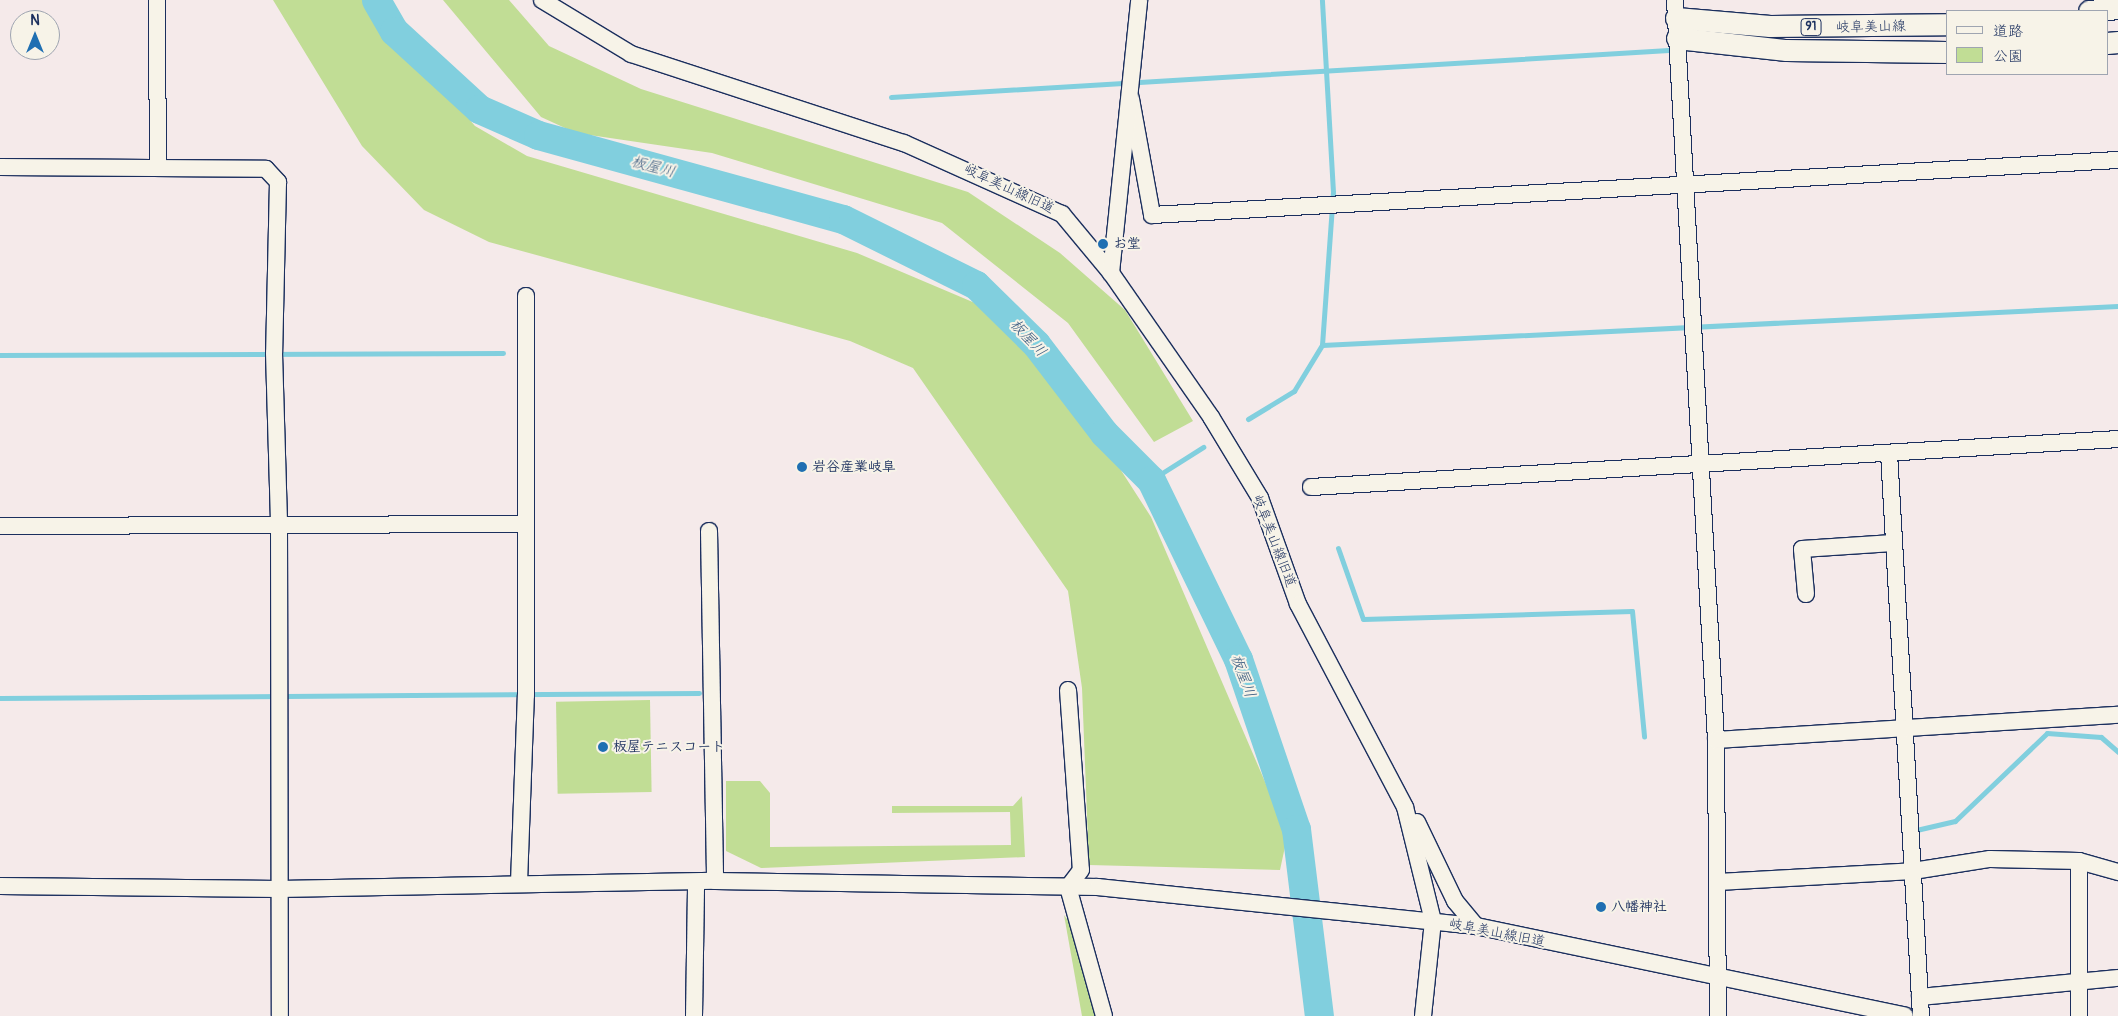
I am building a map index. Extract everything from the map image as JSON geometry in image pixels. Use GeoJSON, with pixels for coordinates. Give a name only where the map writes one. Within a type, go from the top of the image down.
{"type":"FeatureCollection","features":[{"type":"Feature","properties":{"kind":"main road"},"geometry":{"type":"LineString","coordinates":[[2102,10],[2116,9]]}},
{"type":"Feature","properties":{"kind":"main road","name":"岐阜美山線"},"geometry":{"type":"LineString","coordinates":[[1676,18],[1770,26],[1946,24]]}},
{"type":"Feature","properties":{"kind":"main road","name":"岐阜美山線"},"geometry":{"type":"LineString","coordinates":[[1676,18],[1786,50],[1946,52]]}},
{"type":"Feature","properties":{"kind":"street"},"geometry":{"type":"LineString","coordinates":[[158,0],[158,166]]}},
{"type":"Feature","properties":{"kind":"street","name":"岐阜美山線旧道"},"geometry":{"type":"LineString","coordinates":[[542,0],[630,54],[904,143],[1020,192],[1062,214],[1111,273],[1211,416],[1260,498],[1298,604],[1405,807],[1433,921],[1476,926],[1719,979],[1904,1016]]}},
{"type":"Feature","properties":{"kind":"street"},"geometry":{"type":"LineString","coordinates":[[1111,273],[1131,98],[1139,0]]}},
{"type":"Feature","properties":{"kind":"street"},"geometry":{"type":"LineString","coordinates":[[1676,18],[1703,464],[1716,740],[1718,1016]]}},
{"type":"Feature","properties":{"kind":"street"},"geometry":{"type":"LineString","coordinates":[[1131,98],[1152,215],[1332,207],[2118,160]]}},
{"type":"Feature","properties":{"kind":"street"},"geometry":{"type":"LineString","coordinates":[[0,166],[158,166],[266,169],[278,182],[274,353],[279,523],[280,1016]]}},
{"type":"Feature","properties":{"kind":"street"},"geometry":{"type":"LineString","coordinates":[[519,883],[526,695],[526,296]]}},
{"type":"Feature","properties":{"kind":"street"},"geometry":{"type":"LineString","coordinates":[[1311,488],[2118,439]]}},
{"type":"Feature","properties":{"kind":"street"},"geometry":{"type":"LineString","coordinates":[[1889,452],[1921,1016]]}},
{"type":"Feature","properties":{"kind":"street"},"geometry":{"type":"LineString","coordinates":[[0,526],[279,523],[525,524]]}},
{"type":"Feature","properties":{"kind":"street"},"geometry":{"type":"LineString","coordinates":[[709,532],[714,881]]}},
{"type":"Feature","properties":{"kind":"street"},"geometry":{"type":"LineString","coordinates":[[1806,594],[1802,549],[1893,543]]}},
{"type":"Feature","properties":{"kind":"street"},"geometry":{"type":"LineString","coordinates":[[1068,690],[1080,870],[1068,886]]}},
{"type":"Feature","properties":{"kind":"street"},"geometry":{"type":"LineString","coordinates":[[1716,740],[2118,716]]}},
{"type":"Feature","properties":{"kind":"street"},"geometry":{"type":"LineString","coordinates":[[1405,807],[1417,822],[1455,901],[1476,926]]}},
{"type":"Feature","properties":{"kind":"street"},"geometry":{"type":"LineString","coordinates":[[1718,882],[1913,871],[1990,859],[2079,861],[2118,872]]}},
{"type":"Feature","properties":{"kind":"street"},"geometry":{"type":"LineString","coordinates":[[2079,861],[2079,1016]]}},
{"type":"Feature","properties":{"kind":"street"},"geometry":{"type":"LineString","coordinates":[[0,886],[279,889],[519,883],[714,881],[1098,886],[1433,921],[1423,1016]]}},
{"type":"Feature","properties":{"kind":"street"},"geometry":{"type":"LineString","coordinates":[[694,1016],[696,882]]}},
{"type":"Feature","properties":{"kind":"street"},"geometry":{"type":"LineString","coordinates":[[1068,886],[1104,1016]]}},
{"type":"Feature","properties":{"kind":"street"},"geometry":{"type":"LineString","coordinates":[[1920,997],[2079,984],[2118,978]]}},
{"type":"Feature","properties":{"kind":"green space"},"geometry":{"type":"Polygon","coordinates":[[[273,0],[365,0],[475,126],[527,156],[857,253],[975,303],[1026,348],[1115,461],[1151,517],[1275,805],[1286,842],[1280,870],[1089,865],[1082,688],[1068,591],[913,368],[850,341],[489,242],[424,210],[362,146],[273,0]]]}},
{"type":"Feature","properties":{"kind":"green space"},"geometry":{"type":"Polygon","coordinates":[[[443,0],[509,0],[549,46],[641,89],[968,192],[1060,253],[1125,310],[1193,421],[1154,442],[1068,323],[942,223],[712,153],[576,133],[541,117],[443,0]]]}},
{"type":"Feature","properties":{"kind":"green space","name":"板屋テニスコート"},"geometry":{"type":"Polygon","coordinates":[[[650,700],[652,792],[558,794],[556,702],[650,700]]]}},
{"type":"Feature","properties":{"kind":"green space"},"geometry":{"type":"Polygon","coordinates":[[[726,781],[760,781],[770,793],[770,847],[1011,845],[1010,812],[892,813],[892,806],[1013,806],[1022,796],[1025,857],[761,868],[726,851],[726,781]]]}},
{"type":"Feature","properties":{"kind":"green space"},"geometry":{"type":"Polygon","coordinates":[[[1064,915],[1077,933],[1097,1016],[1082,1016],[1064,915]]]}},
{"type":"Feature","properties":{"kind":"waterway","name":"板屋川"},"geometry":{"type":"LineString","coordinates":[[376,0],[394,31],[479,109],[538,135],[843,219],[976,285],[1036,344],[1104,433],[1151,480],[1238,659],[1296,829],[1319,1016]]}},
{"type":"Feature","properties":{"kind":"waterway"},"geometry":{"type":"LineString","coordinates":[[1248,419],[1294,391],[1322,345],[1333,192],[1322,0]]}},
{"type":"Feature","properties":{"kind":"waterway"},"geometry":{"type":"LineString","coordinates":[[891,97],[1669,50]]}},
{"type":"Feature","properties":{"kind":"waterway"},"geometry":{"type":"LineString","coordinates":[[1322,345],[2118,306]]}},
{"type":"Feature","properties":{"kind":"waterway"},"geometry":{"type":"LineString","coordinates":[[0,355],[503,353]]}},
{"type":"Feature","properties":{"kind":"waterway"},"geometry":{"type":"LineString","coordinates":[[1151,480],[1203,447]]}},
{"type":"Feature","properties":{"kind":"waterway"},"geometry":{"type":"LineString","coordinates":[[1338,548],[1363,619],[1632,611],[1644,736]]}},
{"type":"Feature","properties":{"kind":"waterway"},"geometry":{"type":"LineString","coordinates":[[0,698],[699,693]]}},
{"type":"Feature","properties":{"kind":"waterway"},"geometry":{"type":"LineString","coordinates":[[1912,831],[1955,821],[2047,733],[2101,737],[2118,752]]}},
{"type":"Feature","properties":{"kind":"place","name":"お堂"},"geometry":{"type":"Point","coordinates":[1103,244]}},
{"type":"Feature","properties":{"kind":"place","name":"岩谷産業岐阜"},"geometry":{"type":"Point","coordinates":[802,467]}},
{"type":"Feature","properties":{"kind":"place","name":"板屋テニスコート"},"geometry":{"type":"Point","coordinates":[603,747]}},
{"type":"Feature","properties":{"kind":"place","name":"八幡神社"},"geometry":{"type":"Point","coordinates":[1601,907]}}]}
